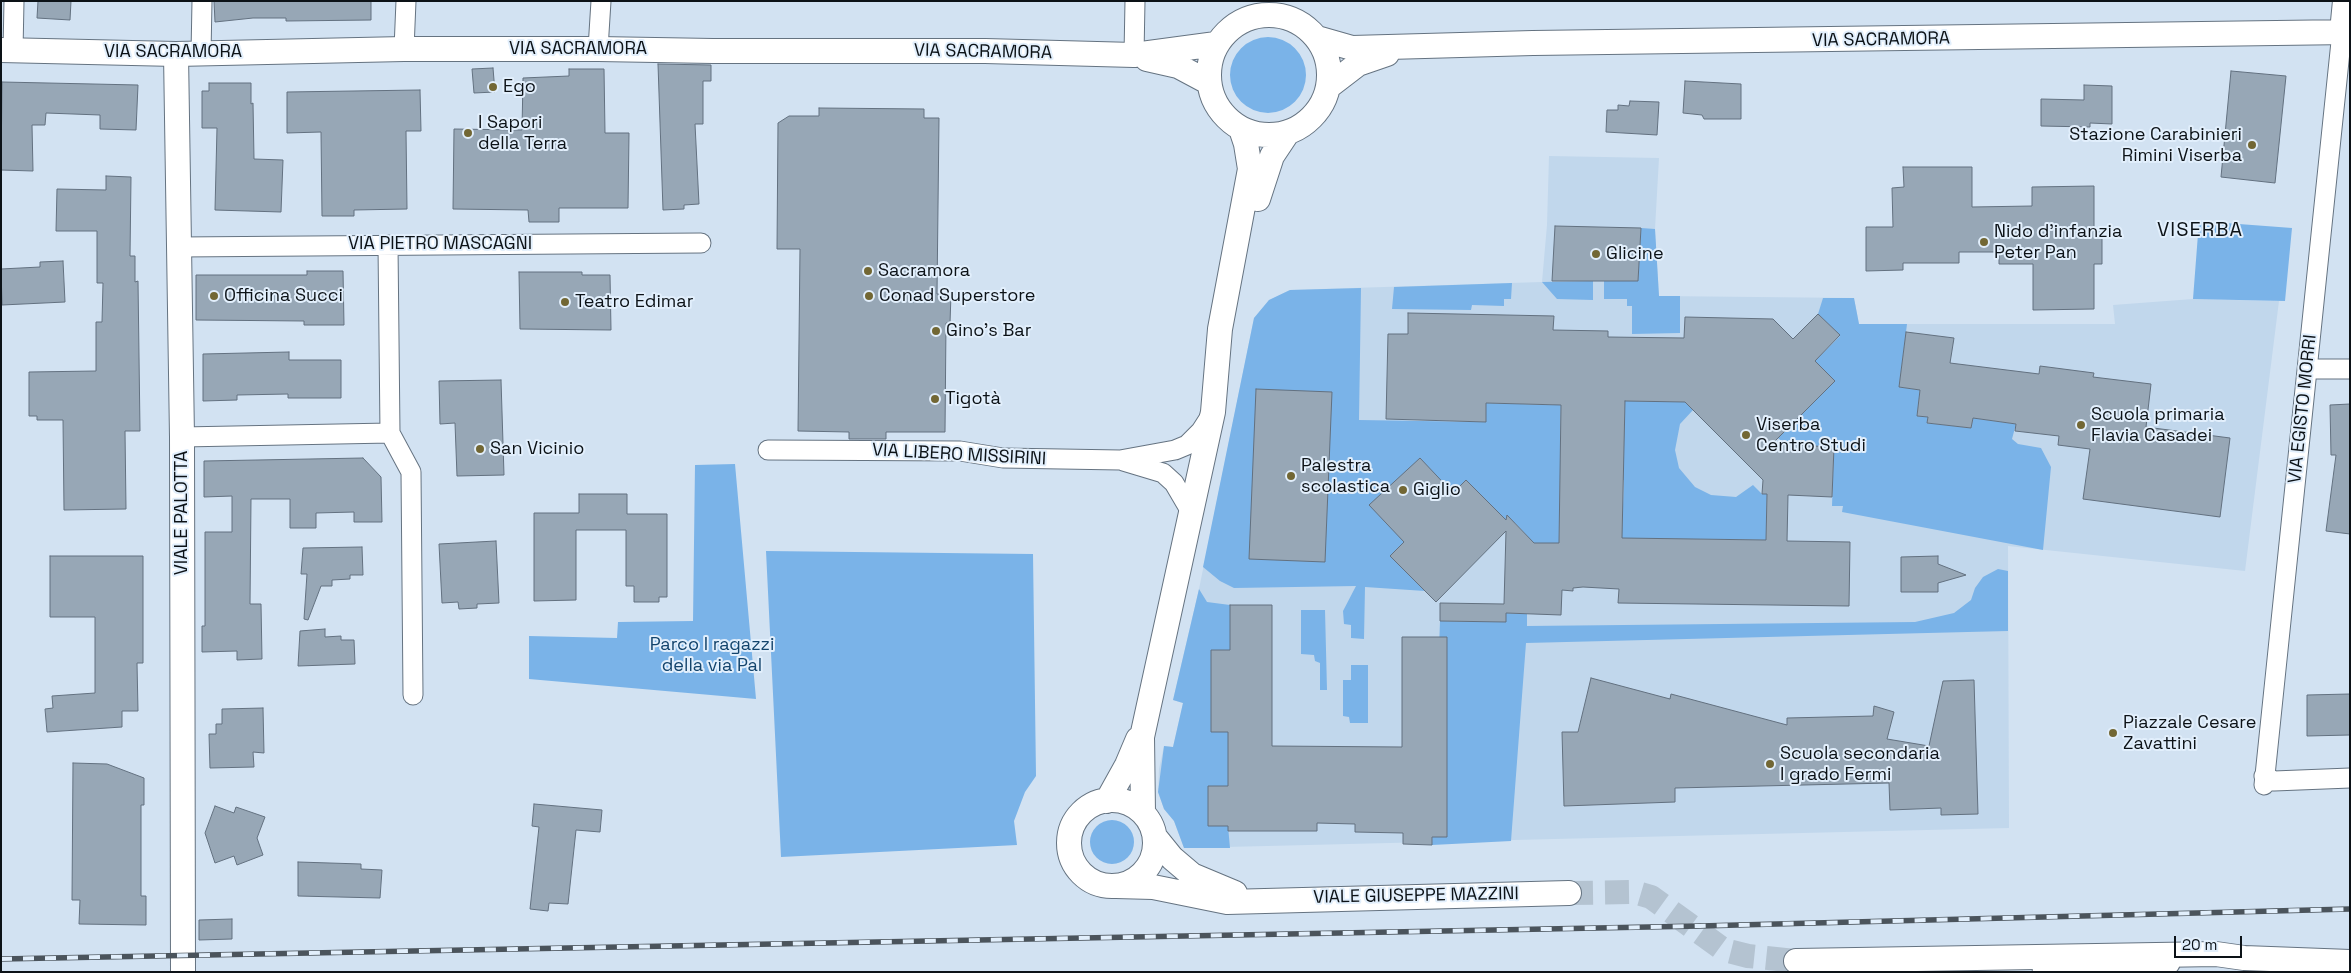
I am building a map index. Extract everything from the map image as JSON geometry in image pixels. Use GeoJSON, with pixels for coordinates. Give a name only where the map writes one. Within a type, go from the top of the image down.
{"type":"FeatureCollection","features":[{"type":"Feature","properties":{"kind":"street"},"geometry":{"type":"LineString","coordinates":[[12,50],[14,1]]}},
{"type":"Feature","properties":{"kind":"street"},"geometry":{"type":"LineString","coordinates":[[12,50],[24,1]]}},
{"type":"Feature","properties":{"kind":"street"},"geometry":{"type":"LineString","coordinates":[[201,54],[202,1]]}},
{"type":"Feature","properties":{"kind":"street"},"geometry":{"type":"LineString","coordinates":[[404,49],[406,1]]}},
{"type":"Feature","properties":{"kind":"street"},"geometry":{"type":"LineString","coordinates":[[598,49],[600,1]]}},
{"type":"Feature","properties":{"kind":"street"},"geometry":{"type":"LineString","coordinates":[[1134,55],[1135,1]]}},
{"type":"Feature","properties":{"kind":"street"},"geometry":{"type":"LineString","coordinates":[[2345,1],[2346,32]]}},
{"type":"Feature","properties":{"kind":"street"},"geometry":{"type":"LineString","coordinates":[[1252,10],[1271,14],[1292,11],[1317,38],[1328,61],[1328,87],[1322,103],[1311,118],[1288,132],[1272,136],[1256,134],[1241,129],[1225,117],[1217,106],[1208,82],[1209,62],[1216,44],[1229,28],[1252,10]]}},
{"type":"Feature","properties":{"kind":"street","name":"VIA SACRAMORA"},"geometry":{"type":"LineString","coordinates":[[1317,38],[1352,48],[1533,42],[2346,32]]}},
{"type":"Feature","properties":{"kind":"street","name":"VIA EGISTO MORRI"},"geometry":{"type":"LineString","coordinates":[[2346,32],[2264,781],[2350,778]]}},
{"type":"Feature","properties":{"kind":"street","name":"VIA SACRAMORA"},"geometry":{"type":"LineString","coordinates":[[12,50],[201,54],[404,49],[598,49],[985,51],[1134,55],[1216,44]]}},
{"type":"Feature","properties":{"kind":"street","name":"VIA SACRAMORA"},"geometry":{"type":"LineString","coordinates":[[1328,87],[1358,64],[1413,47]]}},
{"type":"Feature","properties":{"kind":"street","name":"VIALE PALOTTA"},"geometry":{"type":"LineString","coordinates":[[176,54],[182,437],[183,972]]}},
{"type":"Feature","properties":{"kind":"street","name":"VIA SACRAMORA"},"geometry":{"type":"LineString","coordinates":[[1134,55],[1178,66],[1208,82]]}},
{"type":"Feature","properties":{"kind":"street","name":"VIA LIBERO MISSIRINI"},"geometry":{"type":"LineString","coordinates":[[1143,813],[1142,737],[1213,412],[1220,329],[1250,169],[1246,144],[1241,129]]}},
{"type":"Feature","properties":{"kind":"street","name":"VIA LIBERO MISSIRINI"},"geometry":{"type":"LineString","coordinates":[[1218,360],[1240,290],[1258,198],[1266,170],[1272,156],[1288,132]]}},
{"type":"Feature","properties":{"kind":"street","name":"VIA PIETRO MASCAGNI"},"geometry":{"type":"LineString","coordinates":[[179,247],[701,243]]}},
{"type":"Feature","properties":{"kind":"street"},"geometry":{"type":"LineString","coordinates":[[388,245],[390,433],[411,472],[413,695]]}},
{"type":"Feature","properties":{"kind":"street"},"geometry":{"type":"LineString","coordinates":[[2308,369],[2350,369]]}},
{"type":"Feature","properties":{"kind":"street","name":"VIA LIBERO MISSIRINI"},"geometry":{"type":"LineString","coordinates":[[768,450],[960,451],[1003,458],[1120,460],[1168,451],[1187,445],[1201,430],[1213,412]]}},
{"type":"Feature","properties":{"kind":"street"},"geometry":{"type":"LineString","coordinates":[[182,437],[390,433]]}},
{"type":"Feature","properties":{"kind":"street","name":"VIA LIBERO MISSIRINI"},"geometry":{"type":"LineString","coordinates":[[1120,460],[1163,473],[1174,483],[1191,512]]}},
{"type":"Feature","properties":{"kind":"street","name":"VIA LIBERO MISSIRINI"},"geometry":{"type":"LineString","coordinates":[[1106,801],[1135,748],[1146,713]]}},
{"type":"Feature","properties":{"kind":"street"},"geometry":{"type":"LineString","coordinates":[[1106,801],[1120,801],[1132,805],[1143,813],[1151,824],[1155,837],[1155,851],[1150,864],[1141,875],[1130,882],[1116,886],[1102,885],[1090,880],[1080,872],[1070,851],[1070,839],[1073,825],[1081,814],[1093,805],[1106,801]]}},
{"type":"Feature","properties":{"kind":"street","name":"VIALE GIUSEPPE MAZZINI"},"geometry":{"type":"LineString","coordinates":[[1155,837],[1172,858],[1192,875],[1235,893],[1263,900]]}},
{"type":"Feature","properties":{"kind":"street","name":"VIALE GIUSEPPE MAZZINI"},"geometry":{"type":"LineString","coordinates":[[1116,886],[1153,887],[1227,902],[1569,892]]}},
{"type":"Feature","properties":{"kind":"street"},"geometry":{"type":"LineString","coordinates":[[1796,961],[2216,954],[2244,965],[2350,962]]}},
{"type":"Feature","properties":{"kind":"street"},"geometry":{"type":"LineString","coordinates":[[2042,972],[2162,966],[2216,954]]}},
{"type":"Feature","properties":{"kind":"shaded area","name":"Viserba Centro Studi"},"geometry":{"type":"Polygon","coordinates":[[[1549,156],[1659,158],[1655,229],[1659,296],[1854,298],[1859,324],[2115,324],[2113,305],[2193,299],[2279,301],[2245,571],[2008,546],[2009,828],[1184,848],[1174,821],[1164,809],[1158,792],[1159,769],[1164,746],[1173,747],[1183,703],[1173,700],[1199,589],[1254,318],[1269,300],[1290,290],[1542,282],[1547,225],[1549,156]]]}},
{"type":"Feature","properties":{"kind":"green space"},"geometry":{"type":"Polygon","coordinates":[[[1268,37],[1282,40],[1295,48],[1303,61],[1306,75],[1303,89],[1295,102],[1282,110],[1268,113],[1254,110],[1241,102],[1233,89],[1230,75],[1233,61],[1241,48],[1254,40],[1268,37]]]}},
{"type":"Feature","properties":{"kind":"green space"},"geometry":{"type":"Polygon","coordinates":[[[2199,221],[2292,228],[2285,301],[2193,299],[2199,221]]]}},
{"type":"Feature","properties":{"kind":"green space"},"geometry":{"type":"Polygon","coordinates":[[[1641,228],[1655,229],[1659,296],[1680,296],[1680,333],[1632,334],[1632,306],[1627,306],[1627,299],[1604,299],[1604,281],[1638,281],[1641,228]]]}},
{"type":"Feature","properties":{"kind":"green space"},"geometry":{"type":"Polygon","coordinates":[[[1593,281],[1593,300],[1557,299],[1542,282],[1593,281]]]}},
{"type":"Feature","properties":{"kind":"green space"},"geometry":{"type":"Polygon","coordinates":[[[1512,283],[1511,299],[1504,299],[1504,306],[1472,305],[1471,310],[1392,309],[1394,287],[1512,283]]]}},
{"type":"Feature","properties":{"kind":"green space"},"geometry":{"type":"Polygon","coordinates":[[[1361,288],[1359,420],[1485,422],[1486,403],[1553,405],[1561,395],[1560,460],[1573,460],[1560,480],[1559,543],[1534,543],[1515,523],[1511,525],[1466,480],[1390,556],[1425,591],[1365,587],[1364,639],[1351,638],[1351,625],[1344,624],[1343,611],[1356,586],[1234,588],[1220,581],[1203,567],[1254,318],[1269,300],[1290,290],[1361,288]]]}},
{"type":"Feature","properties":{"kind":"green space"},"geometry":{"type":"Polygon","coordinates":[[[1823,298],[1854,298],[1859,324],[1907,324],[1899,387],[1920,390],[1917,416],[1928,417],[1927,423],[1971,428],[1973,418],[2016,424],[2012,439],[2018,444],[2041,448],[2051,467],[2043,550],[1842,512],[1843,506],[1832,506],[1834,447],[1785,444],[1778,438],[1815,361],[1840,336],[1818,314],[1823,298]]]}},
{"type":"Feature","properties":{"kind":"green space"},"geometry":{"type":"Polygon","coordinates":[[[1619,393],[1634,401],[1686,402],[1693,410],[1680,424],[1675,450],[1679,468],[1695,487],[1711,495],[1736,497],[1753,485],[1762,494],[1767,494],[1766,540],[1701,539],[1616,546],[1622,530],[1624,480],[1617,480],[1623,460],[1625,411],[1619,393]]]}},
{"type":"Feature","properties":{"kind":"green space","name":"Parco I ragazzi della via Pal"},"geometry":{"type":"Polygon","coordinates":[[[735,464],[756,699],[529,679],[529,636],[617,638],[618,622],[693,621],[695,465],[735,464]]]}},
{"type":"Feature","properties":{"kind":"green space"},"geometry":{"type":"Polygon","coordinates":[[[766,551],[1033,554],[1036,776],[1025,792],[1014,821],[1017,845],[781,857],[766,551]]]}},
{"type":"Feature","properties":{"kind":"green space"},"geometry":{"type":"Polygon","coordinates":[[[1998,569],[2008,571],[2008,631],[1526,643],[1511,841],[1432,845],[1440,621],[1505,622],[1506,613],[1527,614],[1527,626],[1915,622],[1954,613],[1971,600],[1975,588],[1983,577],[1998,569]]]}},
{"type":"Feature","properties":{"kind":"green space"},"geometry":{"type":"Polygon","coordinates":[[[1199,589],[1207,602],[1230,605],[1230,650],[1211,650],[1211,731],[1228,732],[1228,786],[1208,786],[1208,825],[1228,826],[1230,848],[1184,848],[1174,821],[1164,809],[1158,792],[1164,746],[1173,747],[1183,703],[1173,700],[1199,589]]]}},
{"type":"Feature","properties":{"kind":"green space"},"geometry":{"type":"Polygon","coordinates":[[[1301,610],[1325,610],[1327,690],[1320,690],[1320,663],[1315,661],[1314,655],[1301,654],[1301,610]]]}},
{"type":"Feature","properties":{"kind":"green space"},"geometry":{"type":"Polygon","coordinates":[[[1351,665],[1368,665],[1368,723],[1350,723],[1349,717],[1343,716],[1343,680],[1351,680],[1351,665]]]}},
{"type":"Feature","properties":{"kind":"green space"},"geometry":{"type":"Polygon","coordinates":[[[1108,820],[1116,820],[1128,826],[1134,842],[1128,858],[1116,864],[1108,864],[1096,858],[1090,846],[1090,838],[1096,826],[1108,820]]]}},
{"type":"Feature","properties":{"kind":"building"},"geometry":{"type":"Polygon","coordinates":[[[38,1],[71,1],[70,20],[37,18],[38,1]]]}},
{"type":"Feature","properties":{"kind":"building"},"geometry":{"type":"Polygon","coordinates":[[[214,1],[371,1],[371,20],[286,21],[286,18],[253,18],[215,22],[214,1]]]}},
{"type":"Feature","properties":{"kind":"building"},"geometry":{"type":"Polygon","coordinates":[[[658,64],[711,65],[711,81],[703,81],[703,124],[695,124],[699,204],[684,205],[684,209],[663,210],[658,64]]]}},
{"type":"Feature","properties":{"kind":"building"},"geometry":{"type":"Polygon","coordinates":[[[493,68],[495,92],[474,93],[472,69],[493,68]]]}},
{"type":"Feature","properties":{"kind":"building"},"geometry":{"type":"Polygon","coordinates":[[[569,69],[604,69],[605,133],[629,133],[628,208],[559,208],[559,222],[529,222],[528,210],[453,209],[454,129],[522,130],[523,78],[569,76],[569,69]]]}},
{"type":"Feature","properties":{"kind":"building","name":"Stazione Carabinieri Rimini Viserba"},"geometry":{"type":"Polygon","coordinates":[[[2231,71],[2286,76],[2275,183],[2221,177],[2231,71]]]}},
{"type":"Feature","properties":{"kind":"building"},"geometry":{"type":"Polygon","coordinates":[[[1685,81],[1741,84],[1741,119],[1704,119],[1702,115],[1683,113],[1685,81]]]}},
{"type":"Feature","properties":{"kind":"building"},"geometry":{"type":"Polygon","coordinates":[[[2,82],[138,85],[136,130],[100,129],[100,115],[46,113],[45,125],[32,125],[33,171],[1,170],[2,82]]]}},
{"type":"Feature","properties":{"kind":"building"},"geometry":{"type":"Polygon","coordinates":[[[209,83],[251,83],[254,159],[283,160],[281,212],[215,210],[217,128],[202,128],[202,91],[209,91],[209,83]]]}},
{"type":"Feature","properties":{"kind":"building"},"geometry":{"type":"Polygon","coordinates":[[[2084,85],[2112,86],[2112,124],[2090,123],[2090,127],[2041,126],[2041,99],[2084,100],[2084,85]]]}},
{"type":"Feature","properties":{"kind":"building"},"geometry":{"type":"Polygon","coordinates":[[[420,90],[421,131],[406,131],[407,209],[354,210],[354,216],[322,216],[321,132],[287,133],[287,92],[420,90]]]}},
{"type":"Feature","properties":{"kind":"building"},"geometry":{"type":"Polygon","coordinates":[[[1630,101],[1659,102],[1657,135],[1606,132],[1607,110],[1618,110],[1618,105],[1629,106],[1630,101]]]}},
{"type":"Feature","properties":{"kind":"building","name":"Sacramora"},"geometry":{"type":"Polygon","coordinates":[[[819,108],[924,109],[924,118],[939,118],[937,294],[951,294],[950,323],[946,323],[945,432],[886,432],[886,439],[849,439],[849,432],[798,431],[800,249],[777,249],[778,123],[789,116],[819,116],[819,108]]]}},
{"type":"Feature","properties":{"kind":"building","name":"Nido d'infanzia Peter Pan"},"geometry":{"type":"Polygon","coordinates":[[[1903,167],[1972,167],[1972,207],[2032,206],[2032,187],[2094,186],[2094,232],[2102,232],[2102,264],[2094,264],[2094,309],[2033,310],[2033,264],[1999,264],[1999,252],[1959,252],[1959,263],[1903,263],[1903,270],[1866,271],[1866,227],[1893,227],[1892,188],[1904,187],[1903,167]]]}},
{"type":"Feature","properties":{"kind":"building"},"geometry":{"type":"Polygon","coordinates":[[[106,176],[131,177],[130,256],[135,256],[135,282],[138,281],[140,431],[125,431],[126,509],[64,510],[63,420],[37,420],[37,416],[29,416],[29,372],[96,371],[96,322],[102,322],[103,283],[97,283],[97,231],[56,231],[57,189],[106,190],[106,176]]]}},
{"type":"Feature","properties":{"kind":"building","name":"Glicine"},"geometry":{"type":"Polygon","coordinates":[[[1555,226],[1641,228],[1638,281],[1552,281],[1555,226]]]}},
{"type":"Feature","properties":{"kind":"building"},"geometry":{"type":"Polygon","coordinates":[[[63,261],[65,302],[2,305],[1,269],[40,267],[40,262],[63,261]]]}},
{"type":"Feature","properties":{"kind":"building"},"geometry":{"type":"Polygon","coordinates":[[[307,271],[343,271],[344,325],[304,325],[304,321],[196,320],[196,275],[307,275],[307,271]]]}},
{"type":"Feature","properties":{"kind":"building","name":"Teatro Edimar"},"geometry":{"type":"Polygon","coordinates":[[[519,272],[582,272],[582,275],[610,275],[611,330],[520,329],[519,272]]]}},
{"type":"Feature","properties":{"kind":"building"},"geometry":{"type":"Polygon","coordinates":[[[1408,313],[1554,316],[1553,330],[1608,331],[1608,337],[1684,338],[1685,317],[1773,319],[1793,339],[1818,314],[1840,335],[1815,361],[1835,381],[1772,444],[1834,447],[1832,497],[1788,495],[1787,541],[1850,542],[1849,606],[1618,603],[1619,589],[1583,587],[1573,588],[1573,591],[1562,590],[1561,615],[1506,613],[1506,622],[1440,621],[1440,603],[1504,604],[1506,531],[1436,602],[1390,556],[1404,542],[1369,505],[1420,458],[1453,493],[1466,480],[1506,520],[1507,515],[1534,543],[1559,543],[1561,405],[1486,403],[1486,422],[1386,419],[1388,334],[1408,334],[1408,313]],[[1625,401],[1622,538],[1766,540],[1767,494],[1762,494],[1763,480],[1685,402],[1625,401]]]}},
{"type":"Feature","properties":{"kind":"building","name":"Scuola primaria Flavia Casadei"},"geometry":{"type":"Polygon","coordinates":[[[1906,332],[1954,338],[1950,363],[2039,374],[2040,366],[2094,373],[2093,377],[2151,384],[2146,427],[2230,438],[2220,517],[2083,499],[2090,449],[2058,445],[2059,436],[2015,431],[2016,424],[1973,418],[1971,428],[1927,423],[1928,417],[1917,416],[1920,390],[1899,387],[1906,332]]]}},
{"type":"Feature","properties":{"kind":"building"},"geometry":{"type":"Polygon","coordinates":[[[289,352],[289,360],[341,360],[341,398],[288,398],[288,394],[237,395],[237,400],[203,401],[203,354],[289,352]]]}},
{"type":"Feature","properties":{"kind":"building","name":"San Vicinio"},"geometry":{"type":"Polygon","coordinates":[[[501,380],[504,475],[457,476],[455,423],[440,424],[439,381],[501,380]]]}},
{"type":"Feature","properties":{"kind":"building","name":"Palestra scolastica"},"geometry":{"type":"Polygon","coordinates":[[[1256,389],[1332,392],[1325,562],[1249,559],[1256,389]]]}},
{"type":"Feature","properties":{"kind":"building"},"geometry":{"type":"Polygon","coordinates":[[[2350,404],[2350,534],[2326,531],[2336,455],[2331,455],[2330,405],[2350,404]]]}},
{"type":"Feature","properties":{"kind":"building"},"geometry":{"type":"Polygon","coordinates":[[[363,458],[381,477],[382,522],[354,522],[354,512],[316,513],[316,528],[290,528],[290,499],[251,499],[250,604],[261,604],[262,659],[237,660],[237,651],[202,652],[202,626],[205,626],[205,532],[232,532],[232,496],[204,497],[204,461],[363,458]]]}},
{"type":"Feature","properties":{"kind":"building"},"geometry":{"type":"Polygon","coordinates":[[[579,494],[627,494],[627,514],[667,514],[667,597],[659,597],[659,602],[634,602],[634,586],[626,586],[626,530],[576,530],[576,600],[534,601],[534,513],[579,513],[579,494]]]}},
{"type":"Feature","properties":{"kind":"building"},"geometry":{"type":"Polygon","coordinates":[[[496,541],[499,603],[477,604],[477,608],[459,609],[458,602],[442,603],[439,544],[496,541]]]}},
{"type":"Feature","properties":{"kind":"building"},"geometry":{"type":"Polygon","coordinates":[[[362,547],[363,575],[350,575],[350,579],[332,580],[332,586],[321,586],[308,620],[304,619],[307,574],[301,574],[303,548],[362,547]]]}},
{"type":"Feature","properties":{"kind":"building"},"geometry":{"type":"Polygon","coordinates":[[[50,556],[143,556],[143,663],[137,663],[138,711],[122,711],[122,727],[47,732],[45,709],[53,708],[52,696],[95,693],[95,617],[50,617],[50,556]]]}},
{"type":"Feature","properties":{"kind":"building"},"geometry":{"type":"Polygon","coordinates":[[[1938,556],[1938,564],[1966,575],[1938,583],[1938,592],[1901,592],[1901,557],[1938,556]]]}},
{"type":"Feature","properties":{"kind":"building"},"geometry":{"type":"Polygon","coordinates":[[[1230,605],[1272,605],[1272,746],[1402,747],[1402,637],[1447,637],[1447,837],[1432,837],[1432,845],[1403,844],[1403,833],[1355,832],[1355,824],[1317,823],[1317,831],[1228,831],[1228,826],[1208,826],[1208,786],[1228,786],[1228,732],[1211,732],[1211,650],[1230,650],[1230,605]]]}},
{"type":"Feature","properties":{"kind":"building"},"geometry":{"type":"Polygon","coordinates":[[[325,629],[325,637],[341,636],[341,640],[354,640],[355,664],[298,666],[300,631],[325,629]]]}},
{"type":"Feature","properties":{"kind":"building","name":"Scuola secondaria I grado Fermi"},"geometry":{"type":"Polygon","coordinates":[[[1591,678],[1670,699],[1671,694],[1787,725],[1787,718],[1873,716],[1874,706],[1894,712],[1887,739],[1929,746],[1943,681],[1974,680],[1978,814],[1941,815],[1941,808],[1890,810],[1889,783],[1675,788],[1675,802],[1564,806],[1562,732],[1578,732],[1591,678]]]}},
{"type":"Feature","properties":{"kind":"building"},"geometry":{"type":"Polygon","coordinates":[[[2350,694],[2350,735],[2307,736],[2307,695],[2350,694]]]}},
{"type":"Feature","properties":{"kind":"building"},"geometry":{"type":"Polygon","coordinates":[[[263,708],[264,753],[253,752],[254,767],[210,768],[209,734],[216,734],[216,724],[222,724],[222,709],[263,708]]]}},
{"type":"Feature","properties":{"kind":"building"},"geometry":{"type":"Polygon","coordinates":[[[73,763],[107,764],[144,778],[144,805],[141,805],[141,896],[146,896],[146,925],[79,924],[80,900],[72,900],[73,763]]]}},
{"type":"Feature","properties":{"kind":"building"},"geometry":{"type":"Polygon","coordinates":[[[534,804],[602,810],[600,832],[576,830],[568,904],[549,903],[548,911],[530,909],[539,827],[532,826],[534,804]]]}},
{"type":"Feature","properties":{"kind":"building"},"geometry":{"type":"Polygon","coordinates":[[[215,806],[234,813],[236,807],[265,817],[257,838],[263,855],[237,865],[234,856],[215,863],[205,833],[215,806]]]}},
{"type":"Feature","properties":{"kind":"building"},"geometry":{"type":"Polygon","coordinates":[[[298,862],[361,864],[361,869],[382,870],[380,898],[298,896],[298,862]]]}},
{"type":"Feature","properties":{"kind":"building"},"geometry":{"type":"Polygon","coordinates":[[[232,919],[232,939],[199,940],[199,920],[232,919]]]}},
{"type":"Feature","properties":{"kind":"tunnel"},"geometry":{"type":"LineString","coordinates":[[1569,893],[1634,892],[1651,897],[1724,950],[1748,956],[1796,961]]}},
{"type":"Feature","properties":{"kind":"railway"},"geometry":{"type":"LineString","coordinates":[[1,959],[1700,926],[2350,909]]}},
{"type":"Feature","properties":{"kind":"place","name":"Ego"},"geometry":{"type":"Point","coordinates":[493,87]}},
{"type":"Feature","properties":{"kind":"place","name":"I Sapori della Terra"},"geometry":{"type":"Point","coordinates":[468,133]}},
{"type":"Feature","properties":{"kind":"place","name":"Stazione Carabinieri Rimini Viserba"},"geometry":{"type":"Point","coordinates":[2252,145]}},
{"type":"Feature","properties":{"kind":"place","name":"Nido d'infanzia Peter Pan"},"geometry":{"type":"Point","coordinates":[1984,242]}},
{"type":"Feature","properties":{"kind":"place","name":"Glicine"},"geometry":{"type":"Point","coordinates":[1596,254]}},
{"type":"Feature","properties":{"kind":"place","name":"Sacramora"},"geometry":{"type":"Point","coordinates":[868,271]}},
{"type":"Feature","properties":{"kind":"place","name":"Officina Succi"},"geometry":{"type":"Point","coordinates":[214,296]}},
{"type":"Feature","properties":{"kind":"place","name":"Conad Superstore"},"geometry":{"type":"Point","coordinates":[869,296]}},
{"type":"Feature","properties":{"kind":"place","name":"Teatro Edimar"},"geometry":{"type":"Point","coordinates":[565,302]}},
{"type":"Feature","properties":{"kind":"place","name":"Gino's Bar"},"geometry":{"type":"Point","coordinates":[936,331]}},
{"type":"Feature","properties":{"kind":"place","name":"Tigotà"},"geometry":{"type":"Point","coordinates":[935,399]}},
{"type":"Feature","properties":{"kind":"place","name":"Scuola primaria Flavia Casadei"},"geometry":{"type":"Point","coordinates":[2081,425]}},
{"type":"Feature","properties":{"kind":"place","name":"Viserba Centro Studi"},"geometry":{"type":"Point","coordinates":[1746,435]}},
{"type":"Feature","properties":{"kind":"place","name":"San Vicinio"},"geometry":{"type":"Point","coordinates":[480,449]}},
{"type":"Feature","properties":{"kind":"place","name":"Palestra scolastica"},"geometry":{"type":"Point","coordinates":[1291,476]}},
{"type":"Feature","properties":{"kind":"place","name":"Giglio"},"geometry":{"type":"Point","coordinates":[1403,490]}},
{"type":"Feature","properties":{"kind":"place","name":"Piazzale Cesare Zavattini"},"geometry":{"type":"Point","coordinates":[2113,733]}},
{"type":"Feature","properties":{"kind":"place","name":"Scuola secondaria I grado Fermi"},"geometry":{"type":"Point","coordinates":[1770,764]}},
{"type":"Feature","properties":{"kind":"district","name":"VISERBA"},"geometry":{"type":"Point","coordinates":[2200,231]}}]}
